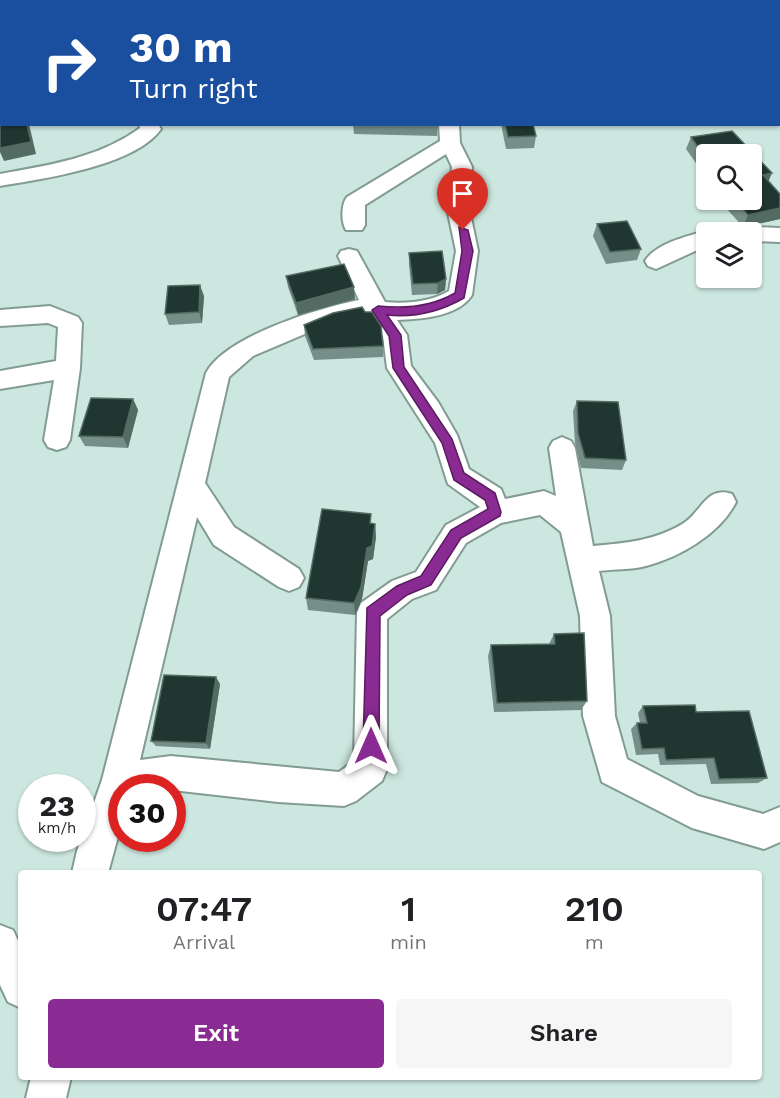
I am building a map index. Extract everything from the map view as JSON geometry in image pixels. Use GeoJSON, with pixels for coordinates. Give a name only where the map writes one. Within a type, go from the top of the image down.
{"type":"FeatureCollection","features":[{"type":"Feature","properties":{"kind":"street"},"geometry":{"type":"LineString","coordinates":[[0,180],[83,163],[133,145],[151,129],[149,126]]}},
{"type":"Feature","properties":{"kind":"street"},"geometry":{"type":"LineString","coordinates":[[120,774],[218,373],[244,350],[288,329],[328,315],[362,308],[399,312],[441,306],[460,295],[467,251],[458,208],[462,167],[449,134],[354,202],[354,225]]}},
{"type":"Feature","properties":{"kind":"street"},"geometry":{"type":"LineString","coordinates":[[762,234],[780,235]]}},
{"type":"Feature","properties":{"kind":"street"},"geometry":{"type":"LineString","coordinates":[[656,261],[696,241]]}},
{"type":"Feature","properties":{"kind":"street"},"geometry":{"type":"LineString","coordinates":[[349,256],[378,310],[395,335],[399,368],[429,410],[448,442],[459,476],[491,497],[495,512]]}},
{"type":"Feature","properties":{"kind":"street"},"geometry":{"type":"LineString","coordinates":[[0,318],[50,314],[70,323],[68,368],[57,440]]}},
{"type":"Feature","properties":{"kind":"street"},"geometry":{"type":"LineString","coordinates":[[0,380],[68,368]]}},
{"type":"Feature","properties":{"kind":"street"},"geometry":{"type":"LineString","coordinates":[[562,448],[574,526],[595,616],[599,716],[614,770],[692,812],[764,832],[780,824]]}},
{"type":"Feature","properties":{"kind":"street"},"geometry":{"type":"LineString","coordinates":[[191,484],[224,536],[289,578]]}},
{"type":"Feature","properties":{"kind":"street"},"geometry":{"type":"LineString","coordinates":[[582,560],[645,554],[695,531],[722,502]]}},
{"type":"Feature","properties":{"kind":"street"},"geometry":{"type":"LineString","coordinates":[[186,775],[278,785],[344,789],[370,769],[372,613],[402,590],[426,581],[456,534],[495,512],[544,503],[574,526]]}},
{"type":"Feature","properties":{"kind":"street"},"geometry":{"type":"LineString","coordinates":[[164,774],[180,774]]}},
{"type":"Feature","properties":{"kind":"street"},"geometry":{"type":"LineString","coordinates":[[91,870],[94,851],[108,811]]}},
{"type":"Feature","properties":{"kind":"street"},"geometry":{"type":"LineString","coordinates":[[0,943],[18,982]]}},
{"type":"Feature","properties":{"kind":"street"},"geometry":{"type":"LineString","coordinates":[[46,1098],[50,1080]]}},
{"type":"Feature","properties":{"kind":"building"},"geometry":{"type":"Polygon","coordinates":[[[0,126],[27,126],[31,142],[0,148],[0,126]]]}},
{"type":"Feature","properties":{"kind":"building"},"geometry":{"type":"Polygon","coordinates":[[[505,126],[534,126],[536,136],[508,137],[505,126]]]}},
{"type":"Feature","properties":{"kind":"building"},"geometry":{"type":"Polygon","coordinates":[[[732,131],[744,144],[696,144],[691,137],[732,131]]]}},
{"type":"Feature","properties":{"kind":"building"},"geometry":{"type":"Polygon","coordinates":[[[762,162],[772,173],[763,175],[780,194],[780,208],[748,215],[744,210],[762,210],[762,162]]]}},
{"type":"Feature","properties":{"kind":"building"},"geometry":{"type":"Polygon","coordinates":[[[627,221],[641,249],[610,252],[597,224],[627,221]]]}},
{"type":"Feature","properties":{"kind":"building"},"geometry":{"type":"Polygon","coordinates":[[[442,251],[446,279],[438,283],[413,284],[409,253],[442,251]]]}},
{"type":"Feature","properties":{"kind":"building"},"geometry":{"type":"Polygon","coordinates":[[[344,264],[354,287],[296,303],[286,276],[344,264]]]}},
{"type":"Feature","properties":{"kind":"building"},"geometry":{"type":"Polygon","coordinates":[[[200,285],[199,312],[165,314],[168,286],[200,285]]]}},
{"type":"Feature","properties":{"kind":"building"},"geometry":{"type":"Polygon","coordinates":[[[362,307],[365,312],[372,312],[381,326],[383,346],[313,349],[304,325],[333,313],[362,307]]]}},
{"type":"Feature","properties":{"kind":"building"},"geometry":{"type":"Polygon","coordinates":[[[91,398],[133,399],[123,437],[79,436],[91,398]]]}},
{"type":"Feature","properties":{"kind":"building"},"geometry":{"type":"Polygon","coordinates":[[[577,401],[618,402],[626,460],[585,458],[578,433],[577,401]]]}},
{"type":"Feature","properties":{"kind":"building"},"geometry":{"type":"Polygon","coordinates":[[[322,509],[371,514],[370,523],[375,524],[372,546],[367,548],[361,587],[354,603],[306,598],[322,509]]]}},
{"type":"Feature","properties":{"kind":"building"},"geometry":{"type":"Polygon","coordinates":[[[584,633],[587,701],[497,703],[491,645],[555,644],[554,634],[584,633]]]}},
{"type":"Feature","properties":{"kind":"building"},"geometry":{"type":"Polygon","coordinates":[[[164,675],[216,677],[206,743],[151,741],[164,675]]]}},
{"type":"Feature","properties":{"kind":"building"},"geometry":{"type":"Polygon","coordinates":[[[695,705],[696,712],[749,711],[767,778],[719,779],[714,758],[666,760],[664,748],[642,749],[637,723],[647,723],[643,706],[695,705]]]}},
{"type":"Feature","properties":{"kind":"route"},"geometry":{"type":"LineString","coordinates":[[371,746],[372,613],[402,590],[426,581],[456,534],[495,512],[491,497],[470,486],[459,476],[448,442],[429,410],[399,368],[395,335],[378,310],[399,312],[441,306],[460,295],[467,251],[463,230]]}}]}
